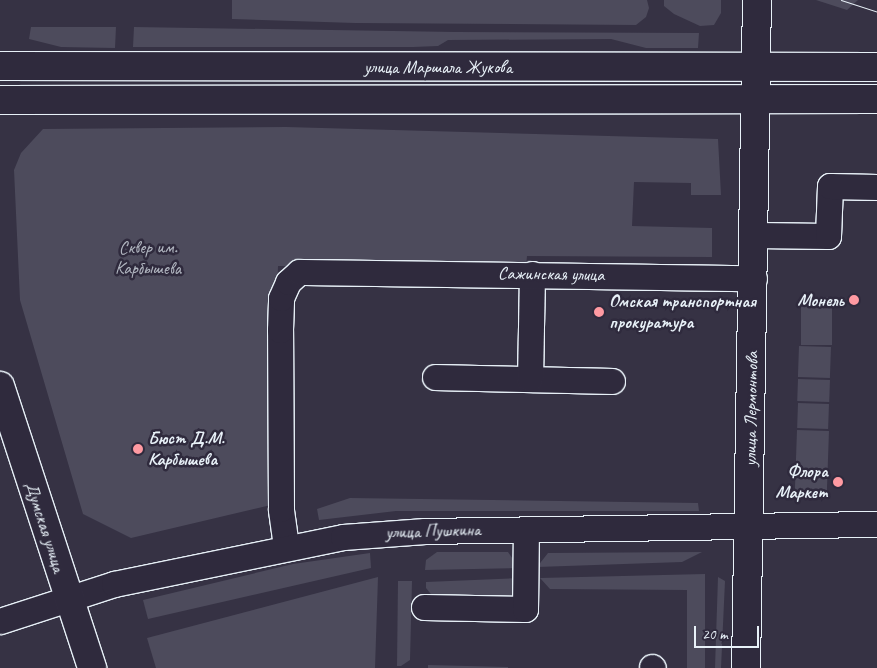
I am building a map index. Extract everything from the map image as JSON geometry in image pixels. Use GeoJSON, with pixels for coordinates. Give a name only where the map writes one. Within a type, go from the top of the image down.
{"type":"FeatureCollection","features":[{"type":"Feature","properties":{"kind":"main road","name":"улица Лермонтова"},"geometry":{"type":"LineString","coordinates":[[746,668],[756,235],[757,0]]}},
{"type":"Feature","properties":{"kind":"main road","name":"улица Маршала Жукова"},"geometry":{"type":"LineString","coordinates":[[0,66],[877,67]]}},
{"type":"Feature","properties":{"kind":"main road","name":"улица Маршала Жукова"},"geometry":{"type":"LineString","coordinates":[[0,100],[877,99]]}},
{"type":"Feature","properties":{"kind":"main road","name":"Думская улица"},"geometry":{"type":"LineString","coordinates":[[0,388],[92,668]]}},
{"type":"Feature","properties":{"kind":"street"},"geometry":{"type":"LineString","coordinates":[[756,235],[828,236],[830,186],[877,188]]}},
{"type":"Feature","properties":{"kind":"street","name":"Сажинская улица"},"geometry":{"type":"LineString","coordinates":[[286,546],[281,508],[281,298],[288,282],[299,272],[348,271],[754,278]]}},
{"type":"Feature","properties":{"kind":"street"},"geometry":{"type":"LineString","coordinates":[[530,379],[532,274]]}},
{"type":"Feature","properties":{"kind":"street"},"geometry":{"type":"LineString","coordinates":[[436,377],[612,380]]}},
{"type":"Feature","properties":{"kind":"street","name":"улица Пушкина"},"geometry":{"type":"LineString","coordinates":[[0,621],[114,584],[286,546],[386,532],[748,528],[877,524]]}},
{"type":"Feature","properties":{"kind":"street"},"geometry":{"type":"LineString","coordinates":[[424,607],[525,609],[526,529]]}},
{"type":"Feature","properties":{"kind":"green space"},"geometry":{"type":"Polygon","coordinates":[[[232,0],[647,0],[649,8],[646,17],[636,25],[355,23],[232,19],[232,0]]]}},
{"type":"Feature","properties":{"kind":"green space"},"geometry":{"type":"Polygon","coordinates":[[[664,0],[721,0],[721,13],[714,25],[700,26],[674,14],[664,6],[664,0]]]}},
{"type":"Feature","properties":{"kind":"green space"},"geometry":{"type":"Polygon","coordinates":[[[816,0],[858,0],[847,10],[816,0]]]}},
{"type":"Feature","properties":{"kind":"green space"},"geometry":{"type":"Polygon","coordinates":[[[31,27],[116,27],[115,48],[61,47],[29,39],[31,27]]]}},
{"type":"Feature","properties":{"kind":"green space"},"geometry":{"type":"Polygon","coordinates":[[[134,27],[455,32],[699,33],[698,48],[646,48],[611,39],[448,40],[438,46],[413,47],[133,47],[134,27]]]}},
{"type":"Feature","properties":{"kind":"green space","name":"Сквер им. Карбышева"},"geometry":{"type":"Polygon","coordinates":[[[286,127],[718,139],[721,195],[691,195],[691,183],[634,182],[632,226],[712,228],[712,257],[527,256],[526,267],[278,266],[271,505],[131,538],[83,514],[20,300],[14,170],[21,153],[43,129],[286,127]]]}},
{"type":"Feature","properties":{"kind":"green space"},"geometry":{"type":"Polygon","coordinates":[[[801,297],[832,297],[832,345],[801,345],[801,297]]]}},
{"type":"Feature","properties":{"kind":"green space"},"geometry":{"type":"Polygon","coordinates":[[[799,346],[831,347],[830,378],[798,377],[799,346]]]}},
{"type":"Feature","properties":{"kind":"green space"},"geometry":{"type":"Polygon","coordinates":[[[798,379],[830,380],[829,402],[797,401],[798,379]]]}},
{"type":"Feature","properties":{"kind":"green space"},"geometry":{"type":"Polygon","coordinates":[[[798,403],[829,404],[828,429],[797,428],[798,403]]]}},
{"type":"Feature","properties":{"kind":"green space"},"geometry":{"type":"Polygon","coordinates":[[[797,430],[829,431],[827,494],[795,493],[797,430]]]}},
{"type":"Feature","properties":{"kind":"green space"},"geometry":{"type":"Polygon","coordinates":[[[350,498],[698,503],[699,511],[396,511],[319,520],[317,509],[350,498]]]}},
{"type":"Feature","properties":{"kind":"green space"},"geometry":{"type":"Polygon","coordinates":[[[437,552],[508,552],[519,568],[425,570],[426,560],[437,552]]]}},
{"type":"Feature","properties":{"kind":"green space"},"geometry":{"type":"Polygon","coordinates":[[[702,552],[682,562],[537,567],[548,553],[702,552]]]}},
{"type":"Feature","properties":{"kind":"green space"},"geometry":{"type":"Polygon","coordinates":[[[370,553],[371,568],[148,619],[143,600],[293,564],[370,553]]]}},
{"type":"Feature","properties":{"kind":"green space"},"geometry":{"type":"Polygon","coordinates":[[[705,574],[705,668],[687,668],[687,590],[550,589],[540,578],[705,574]]]}},
{"type":"Feature","properties":{"kind":"green space"},"geometry":{"type":"Polygon","coordinates":[[[378,577],[375,668],[156,668],[147,638],[378,577]]]}},
{"type":"Feature","properties":{"kind":"green space"},"geometry":{"type":"Polygon","coordinates":[[[718,577],[725,581],[721,668],[715,668],[718,577]]]}},
{"type":"Feature","properties":{"kind":"green space"},"geometry":{"type":"Polygon","coordinates":[[[521,578],[515,601],[434,598],[426,588],[426,582],[521,578]]]}},
{"type":"Feature","properties":{"kind":"green space"},"geometry":{"type":"Polygon","coordinates":[[[398,581],[412,581],[410,660],[401,666],[397,666],[398,581]]]}},
{"type":"Feature","properties":{"kind":"green space"},"geometry":{"type":"Polygon","coordinates":[[[428,665],[508,667],[508,668],[428,668],[428,665]]]}},
{"type":"Feature","properties":{"kind":"tram line"},"geometry":{"type":"LineString","coordinates":[[841,0],[877,12]]}},
{"type":"Feature","properties":{"kind":"place","name":"Монель"},"geometry":{"type":"Point","coordinates":[854,300]}},
{"type":"Feature","properties":{"kind":"place","name":"Омская транспортная прокуратура"},"geometry":{"type":"Point","coordinates":[599,312]}},
{"type":"Feature","properties":{"kind":"place","name":"Бюст Д.М. Карбышева"},"geometry":{"type":"Point","coordinates":[138,449]}},
{"type":"Feature","properties":{"kind":"place","name":"Флора Маркет"},"geometry":{"type":"Point","coordinates":[838,482]}}]}
